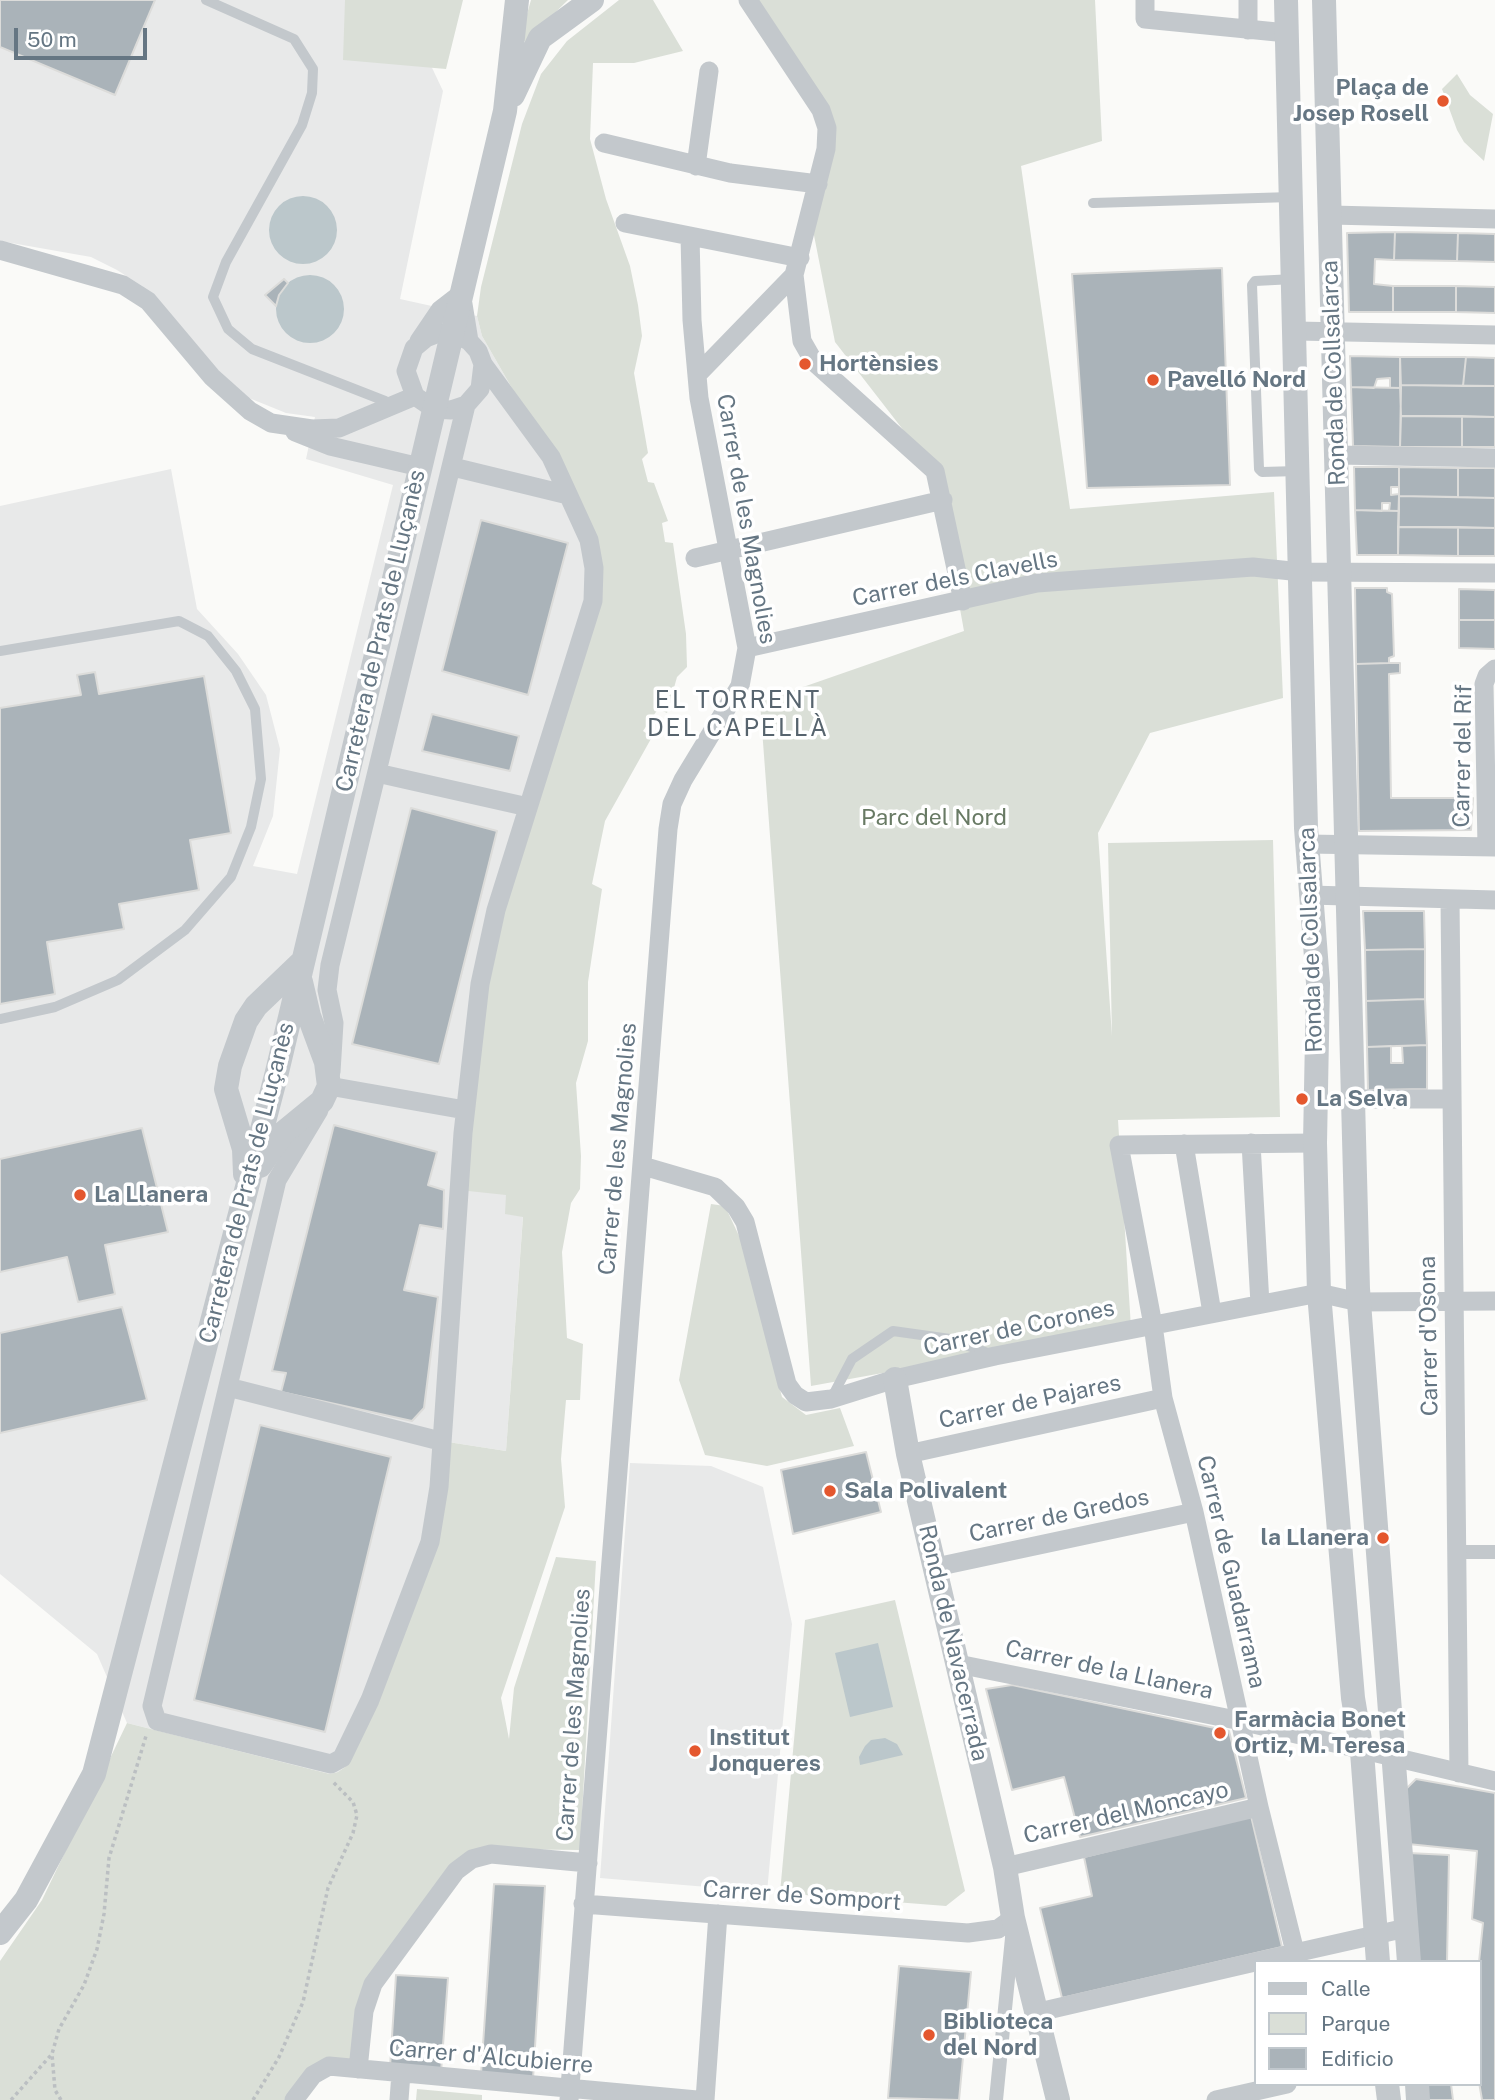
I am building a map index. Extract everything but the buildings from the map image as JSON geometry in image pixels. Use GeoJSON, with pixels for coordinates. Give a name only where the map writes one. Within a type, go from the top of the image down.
{"type":"FeatureCollection","features":[{"type":"Feature","properties":{"kind":"street","name":"Carretera de Prats de Lluçanès"},"geometry":{"type":"LineString","coordinates":[[0,1933],[26,1900],[94,1774],[245,1199],[420,467],[424,402],[460,337],[462,293],[505,111],[517,0]]}},
{"type":"Feature","properties":{"kind":"street","name":"Carretera de Prats de Lluçanès"},"geometry":{"type":"LineString","coordinates":[[505,111],[540,38],[592,0]]}},
{"type":"Feature","properties":{"kind":"street"},"geometry":{"type":"LineString","coordinates":[[748,0],[821,110],[827,128],[826,149],[797,266],[802,341],[814,362],[935,471],[963,601]]}},
{"type":"Feature","properties":{"kind":"street"},"geometry":{"type":"LineString","coordinates":[[1145,0],[1145,19],[1287,33]]}},
{"type":"Feature","properties":{"kind":"street"},"geometry":{"type":"LineString","coordinates":[[1248,0],[1248,30]]}},
{"type":"Feature","properties":{"kind":"street","name":"Ronda de Collsalarca"},"geometry":{"type":"LineString","coordinates":[[1286,0],[1307,844],[1318,983],[1315,1143],[1320,1293],[1353,1699],[1362,1752],[1378,1960]]}},
{"type":"Feature","properties":{"kind":"street","name":"Ronda de Collsalarca"},"geometry":{"type":"LineString","coordinates":[[1324,0],[1346,897],[1359,1302],[1409,1960]]}},
{"type":"Feature","properties":{"kind":"street"},"geometry":{"type":"LineString","coordinates":[[696,166],[709,71]]}},
{"type":"Feature","properties":{"kind":"street"},"geometry":{"type":"LineString","coordinates":[[1290,134],[1328,132]]}},
{"type":"Feature","properties":{"kind":"street"},"geometry":{"type":"LineString","coordinates":[[604,143],[696,166],[818,184]]}},
{"type":"Feature","properties":{"kind":"street"},"geometry":{"type":"LineString","coordinates":[[1331,215],[1495,219]]}},
{"type":"Feature","properties":{"kind":"street"},"geometry":{"type":"LineString","coordinates":[[625,223],[690,236],[797,266]]}},
{"type":"Feature","properties":{"kind":"street","name":"Carrer de les Magnolies"},"geometry":{"type":"LineString","coordinates":[[569,2094],[672,804],[740,686],[747,648],[697,375],[690,236]]}},
{"type":"Feature","properties":{"kind":"street"},"geometry":{"type":"LineString","coordinates":[[0,250],[122,285],[148,301],[212,377],[250,411],[271,423],[330,446],[420,467]]}},
{"type":"Feature","properties":{"kind":"street"},"geometry":{"type":"LineString","coordinates":[[697,375],[797,266]]}},
{"type":"Feature","properties":{"kind":"street"},"geometry":{"type":"LineString","coordinates":[[370,417],[385,401],[412,351],[440,310],[462,293]]}},
{"type":"Feature","properties":{"kind":"street"},"geometry":{"type":"LineString","coordinates":[[1296,331],[1495,335]]}},
{"type":"Feature","properties":{"kind":"street"},"geometry":{"type":"LineString","coordinates":[[155,1717],[331,1764],[342,1758],[370,1700],[430,1542],[439,1487],[440,1441],[465,1110],[480,984],[496,910],[593,601],[594,568],[589,540],[551,457],[483,364],[478,351],[460,337],[426,338],[412,351]]}},
{"type":"Feature","properties":{"kind":"street","name":"Carretera de Prats de Lluçanès"},"geometry":{"type":"LineString","coordinates":[[412,351],[406,372],[424,402]]}},
{"type":"Feature","properties":{"kind":"street","name":"Carretera de Prats de Lluçanès"},"geometry":{"type":"LineString","coordinates":[[155,1717],[152,1706],[277,1180],[326,1100],[333,1064],[334,1023],[327,990],[330,965],[466,405],[480,389],[483,364]]}},
{"type":"Feature","properties":{"kind":"street"},"geometry":{"type":"LineString","coordinates":[[271,423],[312,429],[340,428],[424,402],[451,410],[466,405]]}},
{"type":"Feature","properties":{"kind":"street"},"geometry":{"type":"LineString","coordinates":[[1337,455],[1495,458]]}},
{"type":"Feature","properties":{"kind":"street","name":"Carretera de Prats de Lluçanès"},"geometry":{"type":"LineString","coordinates":[[453,467],[568,495]]}},
{"type":"Feature","properties":{"kind":"street"},"geometry":{"type":"LineString","coordinates":[[695,558],[943,500]]}},
{"type":"Feature","properties":{"kind":"street","name":"Carrer dels Clavells"},"geometry":{"type":"LineString","coordinates":[[747,648],[1037,583],[1253,567],[1301,572],[1339,570],[1495,573]]}},
{"type":"Feature","properties":{"kind":"street","name":"Carrer del Rif"},"geometry":{"type":"LineString","coordinates":[[1491,847],[1485,684],[1487,676],[1495,669]]}},
{"type":"Feature","properties":{"kind":"street"},"geometry":{"type":"LineString","coordinates":[[377,773],[528,807]]}},
{"type":"Feature","properties":{"kind":"street"},"geometry":{"type":"LineString","coordinates":[[1307,844],[1491,847]]}},
{"type":"Feature","properties":{"kind":"street"},"geometry":{"type":"LineString","coordinates":[[1310,895],[1495,900]]}},
{"type":"Feature","properties":{"kind":"street","name":"Carrer d'Osona"},"geometry":{"type":"LineString","coordinates":[[1450,899],[1452,1301],[1459,1773]]}},
{"type":"Feature","properties":{"kind":"street"},"geometry":{"type":"LineString","coordinates":[[245,1199],[268,1151],[283,1133],[322,1101],[329,1086],[326,1062],[303,998],[302,962]]}},
{"type":"Feature","properties":{"kind":"street"},"geometry":{"type":"LineString","coordinates":[[245,1199],[244,1149],[226,1089],[230,1066],[246,1021],[272,989],[302,962]]}},
{"type":"Feature","properties":{"kind":"street"},"geometry":{"type":"LineString","coordinates":[[329,1086],[465,1110]]}},
{"type":"Feature","properties":{"kind":"street"},"geometry":{"type":"LineString","coordinates":[[229,1099],[249,1125],[261,1132],[276,1130],[309,1114]]}},
{"type":"Feature","properties":{"kind":"street"},"geometry":{"type":"LineString","coordinates":[[1352,1099],[1451,1099]]}},
{"type":"Feature","properties":{"kind":"street"},"geometry":{"type":"LineString","coordinates":[[1251,1143],[1261,1304]]}},
{"type":"Feature","properties":{"kind":"street"},"geometry":{"type":"LineString","coordinates":[[1153,1325],[1119,1145],[1315,1143]]}},
{"type":"Feature","properties":{"kind":"street"},"geometry":{"type":"LineString","coordinates":[[1184,1144],[1212,1313]]}},
{"type":"Feature","properties":{"kind":"street"},"geometry":{"type":"LineString","coordinates":[[643,1166],[694,1178],[715,1187],[730,1198],[745,1222],[787,1384],[795,1395],[806,1402],[831,1399],[895,1379]]}},
{"type":"Feature","properties":{"kind":"street"},"geometry":{"type":"LineString","coordinates":[[1320,1293],[1359,1302],[1495,1301]]}},
{"type":"Feature","properties":{"kind":"street","name":"Carrer de Corones"},"geometry":{"type":"LineString","coordinates":[[895,1379],[995,1356],[1320,1293]]}},
{"type":"Feature","properties":{"kind":"street","name":"Carrer de Guadarrama"},"geometry":{"type":"LineString","coordinates":[[1153,1325],[1163,1398],[1194,1512],[1259,1807],[1295,1952]]}},
{"type":"Feature","properties":{"kind":"street","name":"Ronda de Navacerrada"},"geometry":{"type":"LineString","coordinates":[[895,1379],[908,1454],[1006,1867],[1013,1918],[1039,2012],[1059,2100]]}},
{"type":"Feature","properties":{"kind":"street"},"geometry":{"type":"LineString","coordinates":[[228,1387],[440,1441]]}},
{"type":"Feature","properties":{"kind":"street","name":"Carrer de Pajares"},"geometry":{"type":"LineString","coordinates":[[908,1454],[1163,1398]]}},
{"type":"Feature","properties":{"kind":"street","name":"Carrer de Gredos"},"geometry":{"type":"LineString","coordinates":[[936,1567],[1194,1512]]}},
{"type":"Feature","properties":{"kind":"street"},"geometry":{"type":"LineString","coordinates":[[1457,1552],[1495,1552]]}},
{"type":"Feature","properties":{"kind":"street","name":"Carrer de la Llanera"},"geometry":{"type":"LineString","coordinates":[[958,1664],[1241,1721],[1362,1752],[1495,1781]]}},
{"type":"Feature","properties":{"kind":"street","name":"Carrer del Moncayo"},"geometry":{"type":"LineString","coordinates":[[1006,1867],[1259,1807]]}},
{"type":"Feature","properties":{"kind":"street"},"geometry":{"type":"LineString","coordinates":[[358,2069],[364,2011],[373,1983],[456,1871],[472,1859],[491,1854],[588,1863]]}},
{"type":"Feature","properties":{"kind":"street","name":"Carrer de Somport"},"geometry":{"type":"LineString","coordinates":[[583,1904],[968,1933],[998,1930],[1013,1918]]}},
{"type":"Feature","properties":{"kind":"street"},"geometry":{"type":"LineString","coordinates":[[705,2100],[718,1914]]}},
{"type":"Feature","properties":{"kind":"street"},"geometry":{"type":"LineString","coordinates":[[996,2100],[1013,1918]]}},
{"type":"Feature","properties":{"kind":"street"},"geometry":{"type":"LineString","coordinates":[[1263,1960],[1406,1928]]}},
{"type":"Feature","properties":{"kind":"street"},"geometry":{"type":"LineString","coordinates":[[1039,2012],[1254,1962]]}},
{"type":"Feature","properties":{"kind":"street","name":"Carrer d'Alcubierre"},"geometry":{"type":"LineString","coordinates":[[294,2100],[313,2075],[330,2066],[569,2094],[697,2100]]}},
{"type":"Feature","properties":{"kind":"street"},"geometry":{"type":"LineString","coordinates":[[399,2100],[401,2073]]}},
{"type":"Feature","properties":{"kind":"street"},"geometry":{"type":"LineString","coordinates":[[1216,2100],[1278,2090]]}},
{"type":"Feature","properties":{"kind":"lane"},"geometry":{"type":"LineString","coordinates":[[206,0],[294,39],[313,69],[312,93],[302,125],[226,262],[213,297],[228,329],[252,349],[385,401]]}},
{"type":"Feature","properties":{"kind":"lane"},"geometry":{"type":"LineString","coordinates":[[1093,203],[1292,197]]}},
{"type":"Feature","properties":{"kind":"lane"},"geometry":{"type":"LineString","coordinates":[[1294,279],[1255,281],[1252,285],[1259,469],[1262,472],[1298,471]]}},
{"type":"Feature","properties":{"kind":"lane"},"geometry":{"type":"LineString","coordinates":[[0,651],[179,621],[208,636],[236,671],[255,709],[261,779],[251,827],[230,877],[185,930],[118,980],[55,1007],[0,1019]]}},
{"type":"Feature","properties":{"kind":"lane"},"geometry":{"type":"LineString","coordinates":[[831,1399],[852,1359],[893,1331],[950,1339],[995,1356]]}},
{"type":"Feature","properties":{"kind":"path"},"geometry":{"type":"LineString","coordinates":[[61,2100],[55,2090],[52,2054],[60,2029],[84,1985],[97,1949],[104,1914],[108,1858],[155,1717]]}},
{"type":"Feature","properties":{"kind":"path"},"geometry":{"type":"LineString","coordinates":[[253,2100],[279,2057],[303,2002],[328,1888],[353,1833],[357,1815],[353,1802],[324,1774],[324,1762]]}},
{"type":"Feature","properties":{"kind":"path"},"geometry":{"type":"LineString","coordinates":[[11,2100],[52,2054]]}},
{"type":"Feature","properties":{"kind":"shaded area"},"geometry":{"type":"Polygon","coordinates":[[[0,0],[400,0],[443,91],[400,299],[477,316],[482,336],[513,390],[594,568],[507,1195],[523,1216],[506,1451],[448,1442],[449,1480],[345,1767],[330,1774],[127,1723],[97,1654],[0,1574],[0,506],[171,469],[197,609],[238,654],[266,695],[280,749],[273,816],[253,866],[297,874],[393,485],[306,459],[315,417],[286,413],[249,398],[207,360],[142,286],[117,270],[91,257],[0,241],[0,0]]]}},
{"type":"Feature","properties":{"kind":"shaded area"},"geometry":{"type":"Polygon","coordinates":[[[303,196],[316,199],[327,206],[334,217],[337,230],[334,243],[327,254],[316,261],[303,264],[290,261],[279,254],[272,243],[269,230],[272,217],[279,206],[290,199],[303,196]]]}},
{"type":"Feature","properties":{"kind":"shaded area"},"geometry":{"type":"Polygon","coordinates":[[[303,275],[317,275],[329,280],[339,290],[344,309],[339,328],[329,338],[317,343],[303,343],[291,338],[281,328],[276,316],[276,302],[281,290],[291,280],[303,275]]]}},
{"type":"Feature","properties":{"kind":"shaded area","name":"Institut Jonqueres"},"geometry":{"type":"Polygon","coordinates":[[[630,1463],[711,1466],[763,1487],[792,1624],[767,1892],[600,1878],[630,1463]]]}},
{"type":"Feature","properties":{"kind":"shaded area"},"geometry":{"type":"Polygon","coordinates":[[[878,1643],[893,1707],[850,1717],[835,1653],[878,1643]]]}},
{"type":"Feature","properties":{"kind":"shaded area"},"geometry":{"type":"Polygon","coordinates":[[[885,1738],[897,1744],[903,1755],[860,1765],[859,1757],[865,1746],[871,1740],[885,1738]]]}},
{"type":"Feature","properties":{"kind":"green space"},"geometry":{"type":"Polygon","coordinates":[[[345,0],[463,0],[446,69],[343,60],[345,0]]]}},
{"type":"Feature","properties":{"kind":"green space"},"geometry":{"type":"Polygon","coordinates":[[[531,0],[568,0],[525,42],[521,35],[531,0]]]}},
{"type":"Feature","properties":{"kind":"green space"},"geometry":{"type":"Polygon","coordinates":[[[619,0],[653,0],[683,51],[634,63],[593,63],[590,139],[606,199],[630,266],[638,305],[642,336],[634,373],[648,453],[642,459],[648,482],[654,483],[668,521],[662,523],[665,542],[673,543],[686,634],[687,667],[677,677],[667,713],[658,709],[643,731],[652,737],[605,821],[592,884],[602,889],[588,982],[588,1041],[576,1083],[581,1156],[580,1189],[571,1203],[562,1252],[567,1338],[583,1344],[580,1400],[566,1400],[561,1459],[565,1507],[501,1698],[509,1739],[514,1688],[556,1557],[596,1561],[580,1850],[490,1849],[470,1855],[374,1973],[352,2063],[287,2100],[0,2100],[0,1961],[42,1900],[127,1723],[330,1774],[345,1767],[405,1633],[448,1442],[506,1451],[523,1217],[505,1214],[506,1195],[459,1190],[480,984],[594,568],[513,390],[482,336],[477,316],[481,287],[522,124],[541,74],[567,41],[619,0]]]}},
{"type":"Feature","properties":{"kind":"green space","name":"Parc del Nord"},"geometry":{"type":"Polygon","coordinates":[[[747,0],[1095,0],[1102,141],[1021,166],[1070,509],[1274,492],[1283,698],[1150,733],[1098,833],[1112,1036],[1108,843],[1273,840],[1280,1117],[1118,1120],[1131,1328],[811,1386],[760,702],[964,631],[935,471],[835,342],[810,215],[825,121],[747,0]]]}},
{"type":"Feature","properties":{"kind":"green space"},"geometry":{"type":"Polygon","coordinates":[[[1457,74],[1470,95],[1493,114],[1484,161],[1464,142],[1457,130],[1442,89],[1457,74]]]}},
{"type":"Feature","properties":{"kind":"green space"},"geometry":{"type":"Polygon","coordinates":[[[711,1204],[725,1206],[740,1238],[782,1397],[806,1415],[840,1408],[854,1446],[767,1466],[705,1455],[679,1380],[711,1204]]]}},
{"type":"Feature","properties":{"kind":"green space"},"geometry":{"type":"Polygon","coordinates":[[[895,1600],[965,1891],[946,1906],[780,1893],[805,1620],[895,1600]]]}},
{"type":"Feature","properties":{"kind":"green space"},"geometry":{"type":"Polygon","coordinates":[[[417,2089],[482,2095],[482,2100],[416,2100],[417,2089]]]}},
{"type":"Feature","properties":{"kind":"place","name":"Plaça de Josep Rosell"},"geometry":{"type":"Point","coordinates":[1443,101]}},
{"type":"Feature","properties":{"kind":"place","name":"Hortènsies"},"geometry":{"type":"Point","coordinates":[805,364]}},
{"type":"Feature","properties":{"kind":"place","name":"Pavelló Nord"},"geometry":{"type":"Point","coordinates":[1153,380]}},
{"type":"Feature","properties":{"kind":"place","name":"La Selva"},"geometry":{"type":"Point","coordinates":[1302,1099]}},
{"type":"Feature","properties":{"kind":"place","name":"La Llanera"},"geometry":{"type":"Point","coordinates":[80,1195]}},
{"type":"Feature","properties":{"kind":"place","name":"Sala Polivalent"},"geometry":{"type":"Point","coordinates":[830,1491]}},
{"type":"Feature","properties":{"kind":"place","name":"la Llanera"},"geometry":{"type":"Point","coordinates":[1383,1538]}},
{"type":"Feature","properties":{"kind":"place","name":"Farmàcia Bonet Ortiz, M. Teresa"},"geometry":{"type":"Point","coordinates":[1220,1733]}},
{"type":"Feature","properties":{"kind":"place","name":"Institut Jonqueres"},"geometry":{"type":"Point","coordinates":[695,1751]}},
{"type":"Feature","properties":{"kind":"place","name":"Biblioteca del Nord"},"geometry":{"type":"Point","coordinates":[929,2035]}},
{"type":"Feature","properties":{"kind":"district","name":"EL TORRENT DEL CAPELLÀ"},"geometry":{"type":"Point","coordinates":[738,715]}}]}
